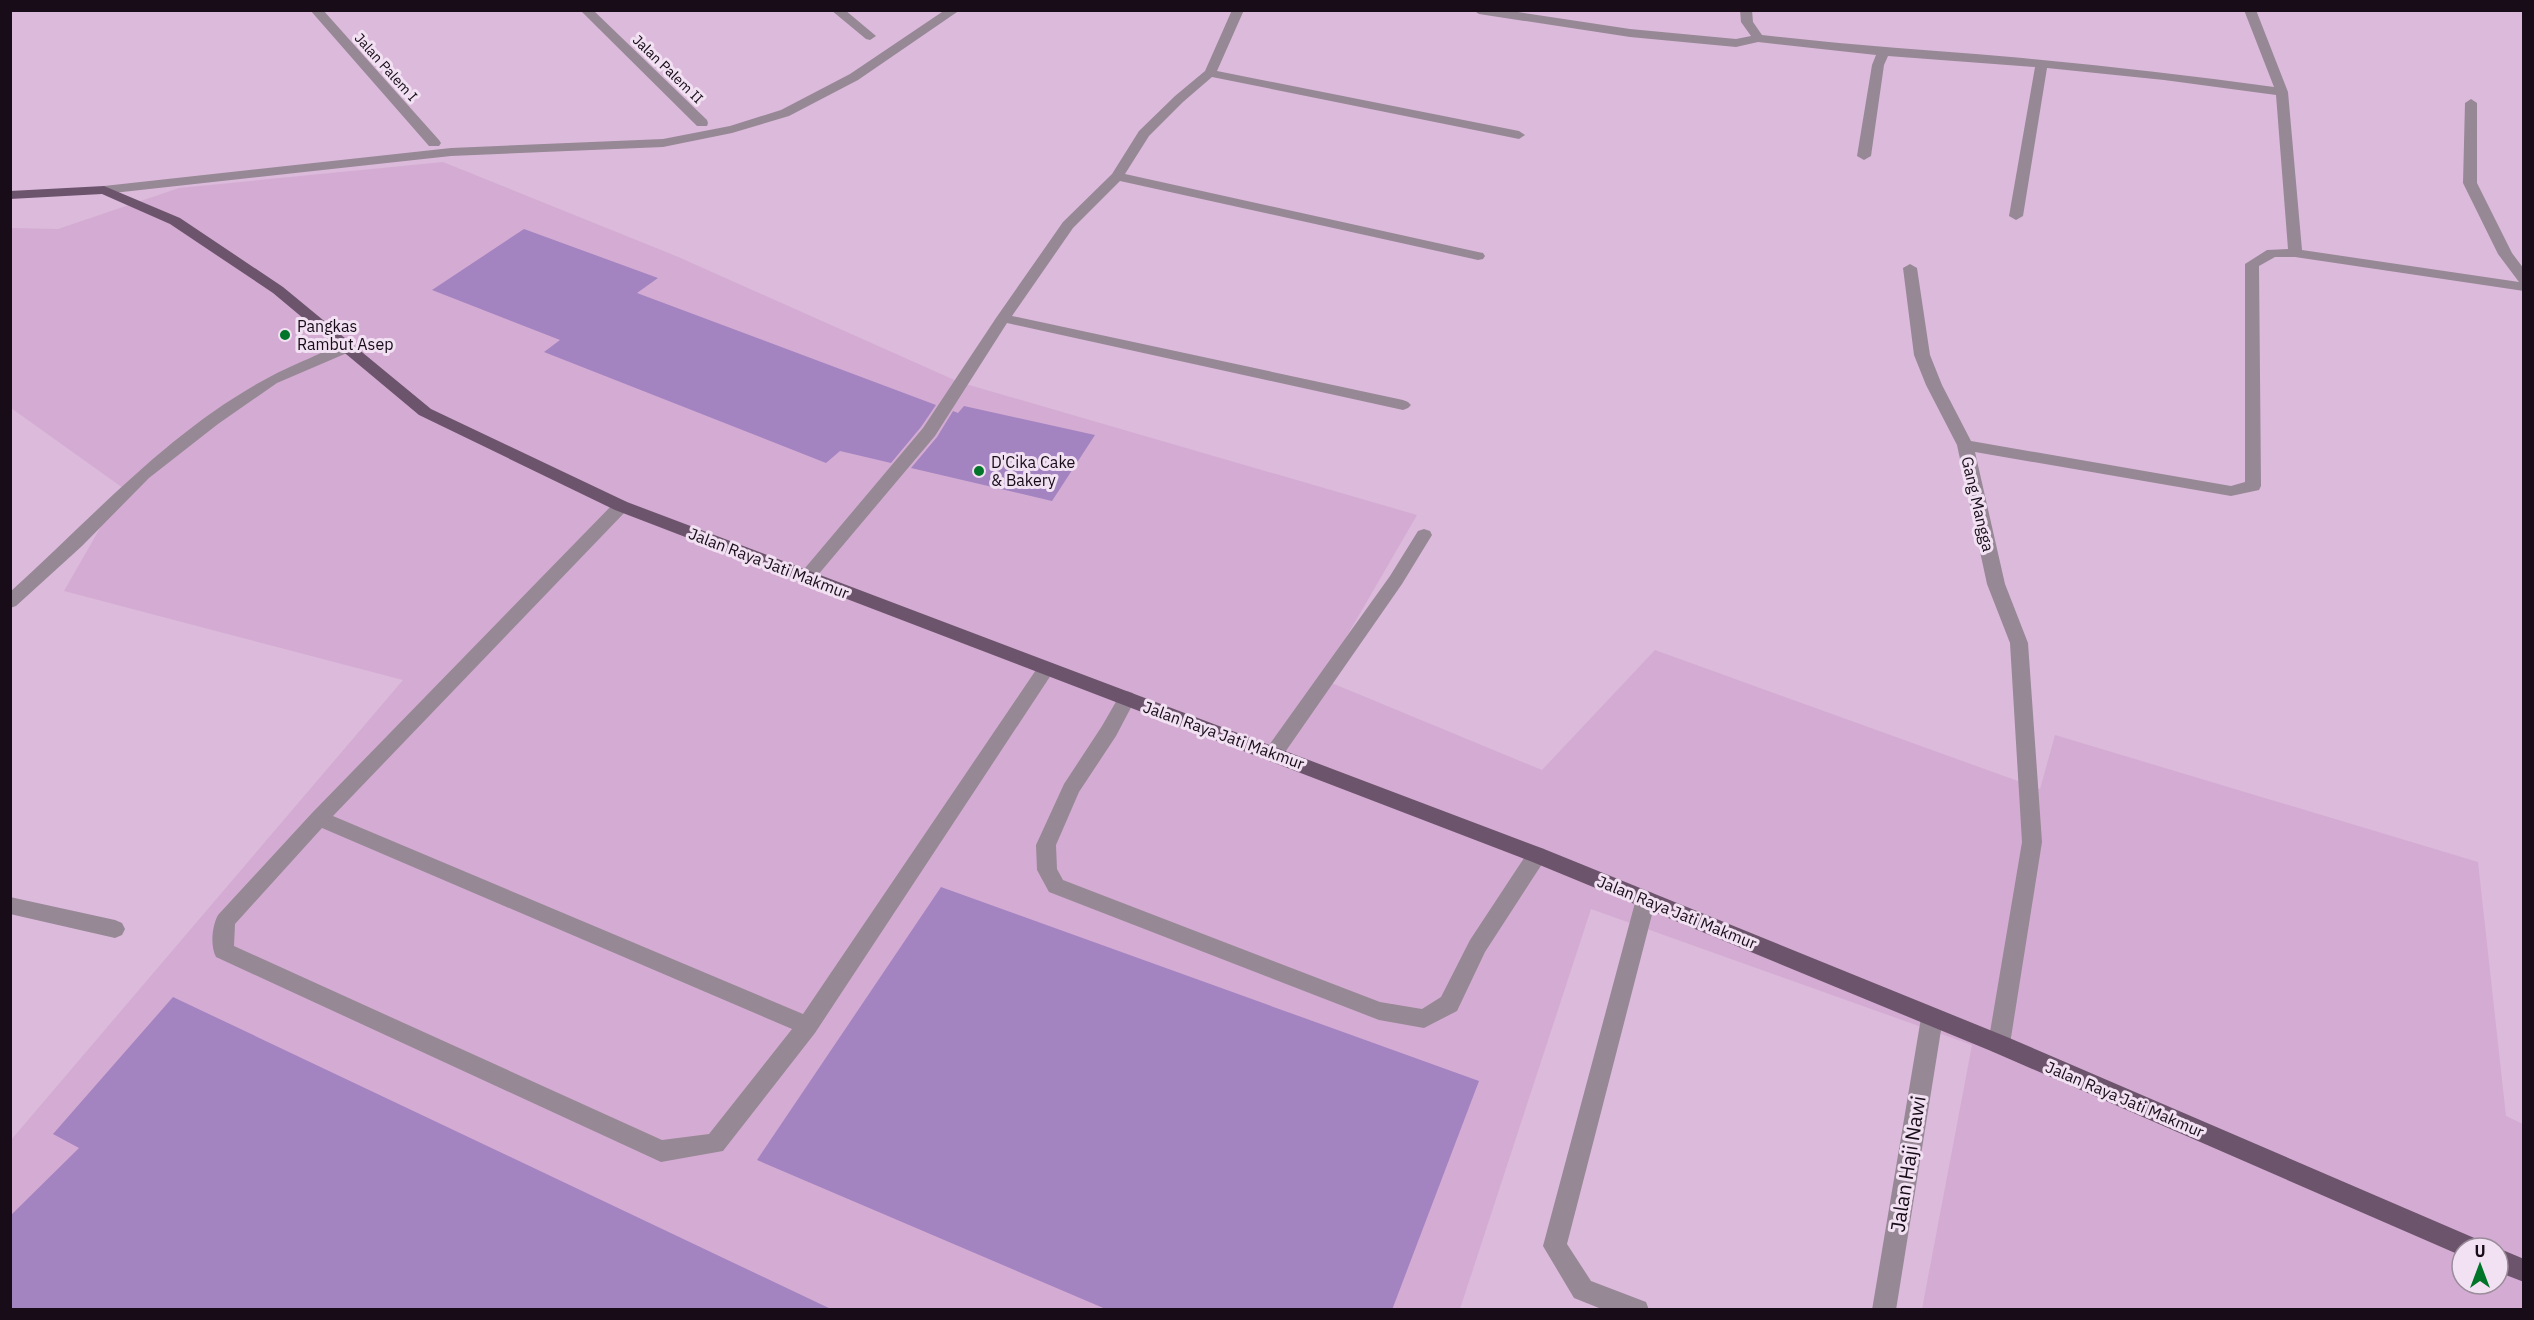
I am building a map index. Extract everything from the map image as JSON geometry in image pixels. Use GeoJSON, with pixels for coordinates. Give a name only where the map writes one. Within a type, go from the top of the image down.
{"type":"FeatureCollection","features":[{"type":"Feature","properties":{"kind":"main road","name":"Jalan Raya Jati Makmur"},"geometry":{"type":"LineString","coordinates":[[10,195],[104,190],[175,221],[278,290],[425,412],[621,506],[1537,855],[1999,1044],[2450,1239]]}},
{"type":"Feature","properties":{"kind":"street","name":"Jalan Palem I"},"geometry":{"type":"LineString","coordinates":[[316,10],[434,143]]}},
{"type":"Feature","properties":{"kind":"street","name":"Jalan Palem II"},"geometry":{"type":"LineString","coordinates":[[586,10],[702,123]]}},
{"type":"Feature","properties":{"kind":"street"},"geometry":{"type":"LineString","coordinates":[[837,10],[870,36]]}},
{"type":"Feature","properties":{"kind":"street"},"geometry":{"type":"LineString","coordinates":[[104,190],[451,152],[663,143],[732,129],[785,113],[854,77],[954,10]]}},
{"type":"Feature","properties":{"kind":"street"},"geometry":{"type":"LineString","coordinates":[[806,578],[929,432],[1003,318],[1068,225],[1117,176],[1144,134],[1179,99],[1210,73],[1238,10]]}},
{"type":"Feature","properties":{"kind":"street"},"geometry":{"type":"LineString","coordinates":[[1479,10],[1630,33],[1736,43],[1758,38],[1883,52],[2164,76],[2282,92]]}},
{"type":"Feature","properties":{"kind":"street"},"geometry":{"type":"LineString","coordinates":[[1746,10],[1747,22],[1758,38]]}},
{"type":"Feature","properties":{"kind":"street"},"geometry":{"type":"LineString","coordinates":[[2250,10],[2282,92],[2295,253],[2523,287]]}},
{"type":"Feature","properties":{"kind":"street"},"geometry":{"type":"LineString","coordinates":[[1864,156],[1878,65],[1883,52]]}},
{"type":"Feature","properties":{"kind":"street"},"geometry":{"type":"LineString","coordinates":[[2016,216],[2042,64]]}},
{"type":"Feature","properties":{"kind":"street"},"geometry":{"type":"LineString","coordinates":[[1210,73],[1519,135]]}},
{"type":"Feature","properties":{"kind":"street"},"geometry":{"type":"LineString","coordinates":[[2471,103],[2470,183],[2505,254],[2523,279]]}},
{"type":"Feature","properties":{"kind":"street"},"geometry":{"type":"LineString","coordinates":[[1117,176],[1478,255]]}},
{"type":"Feature","properties":{"kind":"street","name":"Gang Mangga"},"geometry":{"type":"LineString","coordinates":[[1999,1044],[2032,842],[2019,643],[1996,584],[1965,445],[2231,491],[2253,486],[2252,264],[2272,253],[2295,253]]}},
{"type":"Feature","properties":{"kind":"street"},"geometry":{"type":"LineString","coordinates":[[1910,268],[1922,356],[1934,385],[1965,445]]}},
{"type":"Feature","properties":{"kind":"street"},"geometry":{"type":"LineString","coordinates":[[1003,318],[1403,405]]}},
{"type":"Feature","properties":{"kind":"street"},"geometry":{"type":"LineString","coordinates":[[10,602],[76,542],[143,474],[212,420],[272,380],[349,347]]}},
{"type":"Feature","properties":{"kind":"street"},"geometry":{"type":"LineString","coordinates":[[621,506],[319,818],[225,921],[223,951],[661,1151],[715,1144],[807,1026],[1046,669]]}},
{"type":"Feature","properties":{"kind":"street"},"geometry":{"type":"LineString","coordinates":[[1274,753],[1396,580],[1424,535]]}},
{"type":"Feature","properties":{"kind":"street"},"geometry":{"type":"LineString","coordinates":[[1126,698],[1109,731],[1071,789],[1046,845],[1047,870],[1056,886],[1368,1007],[1424,1019],[1449,1004],[1477,946],[1537,855]]}},
{"type":"Feature","properties":{"kind":"street"},"geometry":{"type":"LineString","coordinates":[[319,818],[807,1026]]}},
{"type":"Feature","properties":{"kind":"street"},"geometry":{"type":"LineString","coordinates":[[1637,1310],[1583,1290],[1555,1246],[1646,899]]}},
{"type":"Feature","properties":{"kind":"street"},"geometry":{"type":"LineString","coordinates":[[10,905],[115,929]]}},
{"type":"Feature","properties":{"kind":"street","name":"Jalan Haji Nawi"},"geometry":{"type":"LineString","coordinates":[[1884,1310],[1932,1018]]}},
{"type":"Feature","properties":{"kind":"shaded area"},"geometry":{"type":"Polygon","coordinates":[[[443,162],[676,256],[959,382],[1417,515],[1322,679],[1542,770],[1655,650],[2040,789],[2055,735],[2478,862],[2506,1116],[2523,1124],[2523,1309],[1922,1309],[1972,1045],[1591,909],[1460,1309],[11,1309],[11,1140],[403,680],[64,591],[123,488],[11,408],[11,228],[58,229],[179,188],[443,162]]]}},
{"type":"Feature","properties":{"kind":"building"},"geometry":{"type":"Polygon","coordinates":[[[524,229],[658,278],[637,293],[936,405],[891,463],[840,451],[826,463],[544,352],[560,340],[432,290],[524,229]]]}},
{"type":"Feature","properties":{"kind":"building"},"geometry":{"type":"Polygon","coordinates":[[[964,406],[1095,435],[1052,501],[911,468],[937,437],[953,411],[958,413],[964,406]]]}},
{"type":"Feature","properties":{"kind":"building"},"geometry":{"type":"Polygon","coordinates":[[[941,887],[1479,1081],[1392,1310],[1108,1310],[757,1160],[941,887]]]}},
{"type":"Feature","properties":{"kind":"building"},"geometry":{"type":"Polygon","coordinates":[[[173,997],[833,1310],[10,1310],[10,1216],[79,1148],[53,1134],[173,997]]]}},
{"type":"Feature","properties":{"kind":"place","name":"Pangkas Rambut Asep"},"geometry":{"type":"Point","coordinates":[285,335]}},
{"type":"Feature","properties":{"kind":"place","name":"D'Cika Cake & Bakery"},"geometry":{"type":"Point","coordinates":[979,471]}}]}
